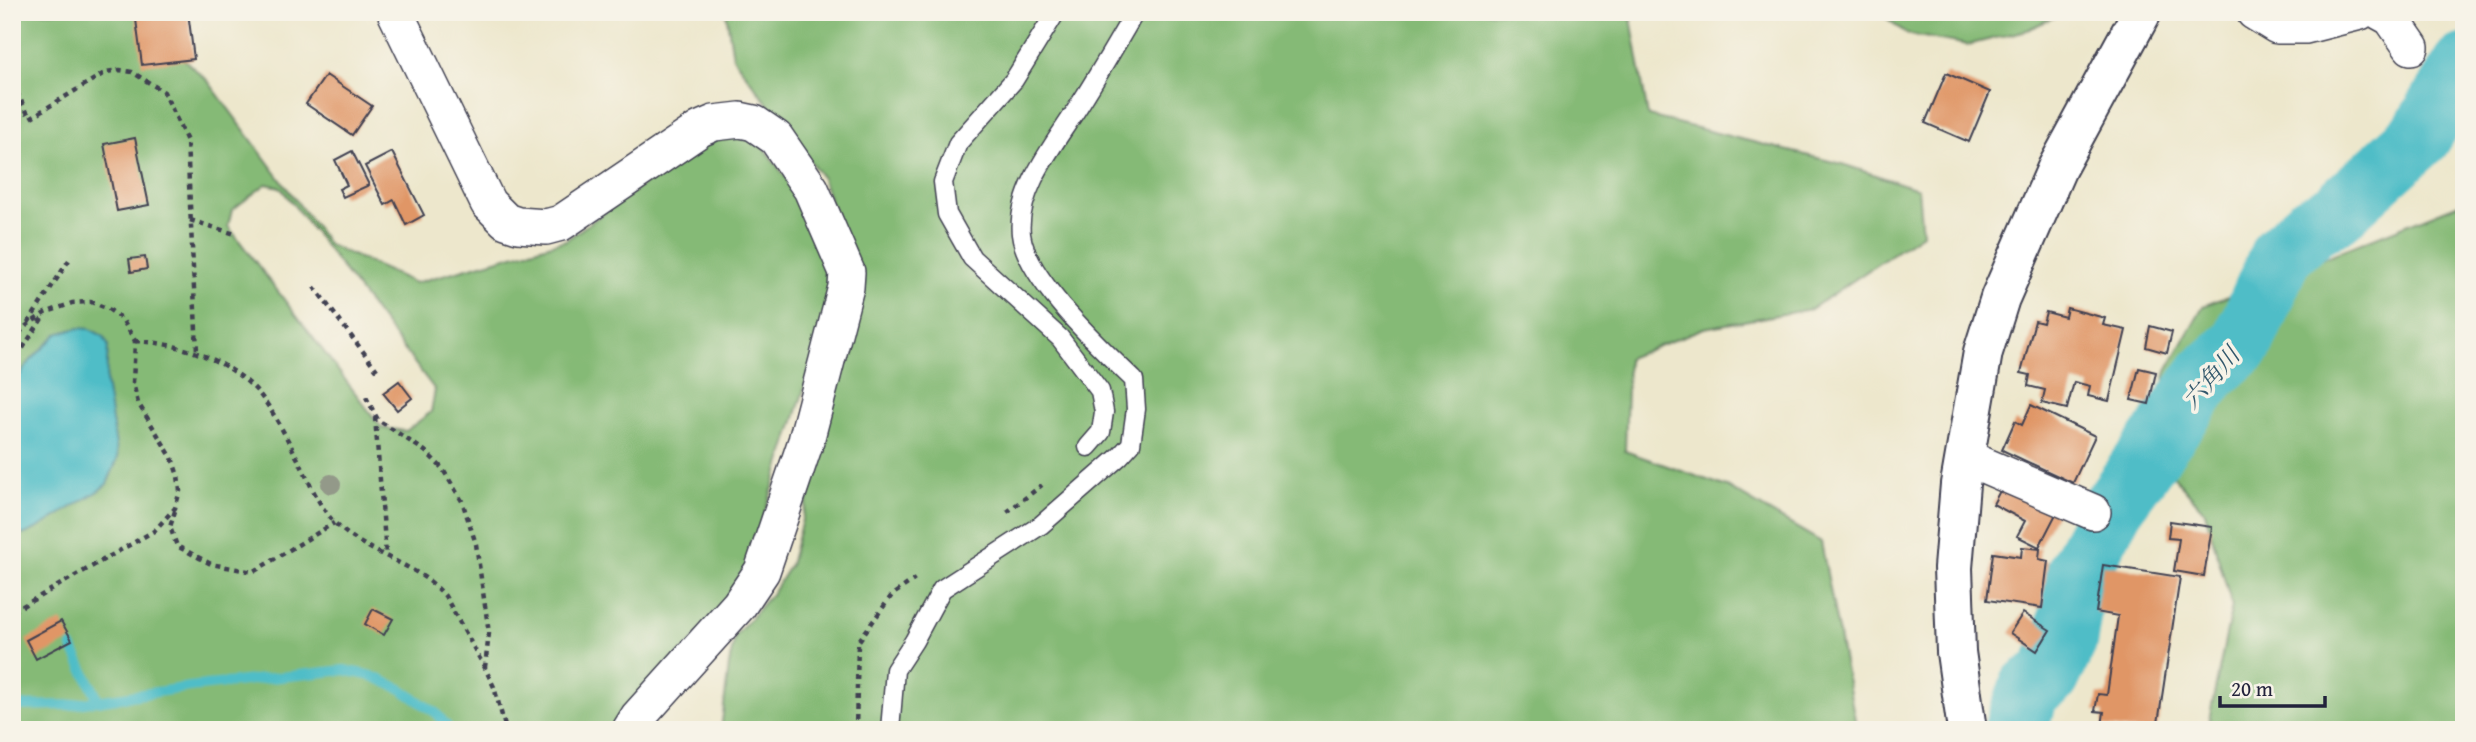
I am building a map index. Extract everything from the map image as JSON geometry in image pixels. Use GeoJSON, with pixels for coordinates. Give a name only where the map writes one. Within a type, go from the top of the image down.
{"type":"FeatureCollection","features":[{"type":"Feature","properties":{"kind":"street"},"geometry":{"type":"LineString","coordinates":[[395,12],[488,202],[506,220],[531,228],[561,223],[699,129],[714,123],[740,120],[754,123],[776,138],[811,189],[847,272],[843,305],[806,441],[762,571],[739,605],[638,717],[630,730]]}},
{"type":"Feature","properties":{"kind":"street"},"geometry":{"type":"LineString","coordinates":[[1967,730],[1956,652],[1953,568],[1965,457],[1983,352],[2000,298],[2057,169],[2142,12]]}},
{"type":"Feature","properties":{"kind":"street"},"geometry":{"type":"LineString","coordinates":[[2254,12],[2277,26],[2305,26],[2360,12]]}},
{"type":"Feature","properties":{"kind":"street"},"geometry":{"type":"LineString","coordinates":[[2380,12],[2391,18],[2411,47]]}},
{"type":"Feature","properties":{"kind":"street"},"geometry":{"type":"LineString","coordinates":[[1965,457],[2093,512]]}},
{"type":"Feature","properties":{"kind":"lane"},"geometry":{"type":"LineString","coordinates":[[1056,12],[1014,80],[958,143],[943,182],[947,214],[972,258],[1060,338],[1100,391],[1104,412],[1101,432],[1087,447]]}},
{"type":"Feature","properties":{"kind":"lane"},"geometry":{"type":"LineString","coordinates":[[890,730],[895,670],[942,589],[1041,526],[1131,444],[1136,409],[1134,380],[1096,342],[1035,272],[1021,235],[1023,205],[1038,170],[1135,12]]}},
{"type":"Feature","properties":{"kind":"path"},"geometry":{"type":"LineString","coordinates":[[12,83],[30,118],[106,72],[132,72],[164,92],[187,141],[197,352]]}},
{"type":"Feature","properties":{"kind":"path"},"geometry":{"type":"LineString","coordinates":[[190,220],[235,234]]}},
{"type":"Feature","properties":{"kind":"path"},"geometry":{"type":"LineString","coordinates":[[12,341],[26,326],[71,257]]}},
{"type":"Feature","properties":{"kind":"path"},"geometry":{"type":"LineString","coordinates":[[314,287],[377,370]]}},
{"type":"Feature","properties":{"kind":"path"},"geometry":{"type":"LineString","coordinates":[[26,326],[45,313],[72,303],[91,302],[122,318],[135,341],[133,383],[138,403],[172,458],[178,476],[180,492],[170,527],[177,545],[211,564],[253,572],[334,523]]}},
{"type":"Feature","properties":{"kind":"path"},"geometry":{"type":"LineString","coordinates":[[12,365],[45,313]]}},
{"type":"Feature","properties":{"kind":"path"},"geometry":{"type":"LineString","coordinates":[[135,341],[197,352],[223,364],[256,391],[286,437],[318,500],[334,523],[355,539],[437,586],[445,596],[485,668],[506,730]]}},
{"type":"Feature","properties":{"kind":"path"},"geometry":{"type":"LineString","coordinates":[[366,397],[378,420],[425,451],[442,468],[462,502],[476,544],[489,633],[485,668]]}},
{"type":"Feature","properties":{"kind":"path"},"geometry":{"type":"LineString","coordinates":[[375,413],[386,556]]}},
{"type":"Feature","properties":{"kind":"path"},"geometry":{"type":"LineString","coordinates":[[12,612],[154,531],[176,508]]}},
{"type":"Feature","properties":{"kind":"green space"},"geometry":{"type":"Polygon","coordinates":[[[12,12],[131,12],[208,81],[329,245],[415,283],[566,240],[691,150],[718,137],[741,137],[763,147],[793,187],[832,273],[831,304],[752,554],[735,593],[615,730],[12,730],[12,12]],[[266,184],[232,210],[228,226],[382,428],[406,431],[431,412],[435,390],[280,187],[266,184]]]}},
{"type":"Feature","properties":{"kind":"green space"},"geometry":{"type":"Polygon","coordinates":[[[726,12],[1635,12],[1631,18],[1648,116],[1842,164],[1918,189],[1922,234],[1811,309],[1704,328],[1628,358],[1625,451],[1727,487],[1821,542],[1857,730],[721,730],[735,636],[773,592],[790,565],[863,291],[821,176],[733,57],[726,12]]]}},
{"type":"Feature","properties":{"kind":"green space"},"geometry":{"type":"Polygon","coordinates":[[[1879,12],[2065,12],[2027,30],[1968,45],[1907,34],[1879,12]]]}},
{"type":"Feature","properties":{"kind":"green space"},"geometry":{"type":"Polygon","coordinates":[[[2464,202],[2464,730],[2207,730],[2232,606],[2205,512],[2150,449],[2167,370],[2203,306],[2464,202]]]}},
{"type":"Feature","properties":{"kind":"water"},"geometry":{"type":"Polygon","coordinates":[[[78,328],[90,329],[103,336],[108,345],[106,383],[118,458],[107,484],[98,491],[38,528],[25,534],[12,534],[12,385],[32,359],[57,334],[78,328]]]}},
{"type":"Feature","properties":{"kind":"building"},"geometry":{"type":"Polygon","coordinates":[[[135,12],[188,12],[194,59],[142,65],[135,12]]]}},
{"type":"Feature","properties":{"kind":"building"},"geometry":{"type":"Polygon","coordinates":[[[1946,73],[1990,92],[1969,142],[1925,123],[1946,73]]]}},
{"type":"Feature","properties":{"kind":"building"},"geometry":{"type":"Polygon","coordinates":[[[326,75],[372,106],[352,135],[306,104],[326,75]]]}},
{"type":"Feature","properties":{"kind":"building"},"geometry":{"type":"Polygon","coordinates":[[[135,138],[149,205],[117,211],[104,144],[135,138]]]}},
{"type":"Feature","properties":{"kind":"building"},"geometry":{"type":"Polygon","coordinates":[[[352,151],[369,185],[343,197],[339,189],[347,185],[335,160],[352,151]]]}},
{"type":"Feature","properties":{"kind":"building"},"geometry":{"type":"Polygon","coordinates":[[[392,152],[424,215],[406,225],[394,200],[385,205],[365,166],[392,152]]]}},
{"type":"Feature","properties":{"kind":"building"},"geometry":{"type":"Polygon","coordinates":[[[145,257],[147,269],[131,272],[129,259],[145,257]]]}},
{"type":"Feature","properties":{"kind":"building"},"geometry":{"type":"Polygon","coordinates":[[[2067,308],[2105,318],[2103,325],[2126,330],[2109,401],[2088,396],[2090,386],[2074,382],[2067,409],[2042,403],[2045,390],[2028,386],[2030,375],[2021,373],[2035,321],[2043,323],[2046,312],[2065,317],[2067,308]]]}},
{"type":"Feature","properties":{"kind":"building"},"geometry":{"type":"Polygon","coordinates":[[[2150,326],[2172,332],[2167,353],[2146,347],[2150,326]]]}},
{"type":"Feature","properties":{"kind":"building"},"geometry":{"type":"Polygon","coordinates":[[[2139,368],[2156,372],[2149,404],[2131,400],[2139,368]]]}},
{"type":"Feature","properties":{"kind":"building"},"geometry":{"type":"Polygon","coordinates":[[[399,381],[412,398],[397,410],[383,393],[399,381]]]}},
{"type":"Feature","properties":{"kind":"building"},"geometry":{"type":"Polygon","coordinates":[[[2031,405],[2095,436],[2073,483],[2002,450],[2015,421],[2022,425],[2031,405]]]}},
{"type":"Feature","properties":{"kind":"building"},"geometry":{"type":"Polygon","coordinates":[[[2002,487],[2056,514],[2039,547],[2017,536],[2025,521],[1993,504],[2002,487]]]}},
{"type":"Feature","properties":{"kind":"building"},"geometry":{"type":"Polygon","coordinates":[[[2170,521],[2212,527],[2204,576],[2174,571],[2179,539],[2168,538],[2170,521]]]}},
{"type":"Feature","properties":{"kind":"building"},"geometry":{"type":"Polygon","coordinates":[[[2022,547],[2040,549],[2039,559],[2048,561],[2042,608],[1987,600],[1993,553],[2021,557],[2022,547]]]}},
{"type":"Feature","properties":{"kind":"building"},"geometry":{"type":"Polygon","coordinates":[[[2103,565],[2180,577],[2157,730],[2102,726],[2104,712],[2095,711],[2098,694],[2107,695],[2118,616],[2096,612],[2103,565]]]}},
{"type":"Feature","properties":{"kind":"building"},"geometry":{"type":"Polygon","coordinates":[[[373,609],[393,619],[384,635],[365,624],[373,609]]]}},
{"type":"Feature","properties":{"kind":"building"},"geometry":{"type":"Polygon","coordinates":[[[2023,613],[2050,630],[2037,651],[2010,633],[2023,613]]]}},
{"type":"Feature","properties":{"kind":"building"},"geometry":{"type":"Polygon","coordinates":[[[61,621],[72,640],[36,659],[26,640],[61,621]]]}},
{"type":"Feature","properties":{"kind":"waterway","name":"六角川"},"geometry":{"type":"LineString","coordinates":[[2015,730],[2030,688],[2049,676],[2066,640],[2075,578],[2113,506],[2208,374],[2242,344],[2281,254],[2312,226],[2336,213],[2420,137],[2464,65]]}},
{"type":"Feature","properties":{"kind":"waterway"},"geometry":{"type":"LineString","coordinates":[[72,647],[99,701]]}},
{"type":"Feature","properties":{"kind":"waterway"},"geometry":{"type":"LineString","coordinates":[[12,706],[70,705],[190,687],[344,670],[372,676],[401,689],[436,713],[450,730]]}}]}
